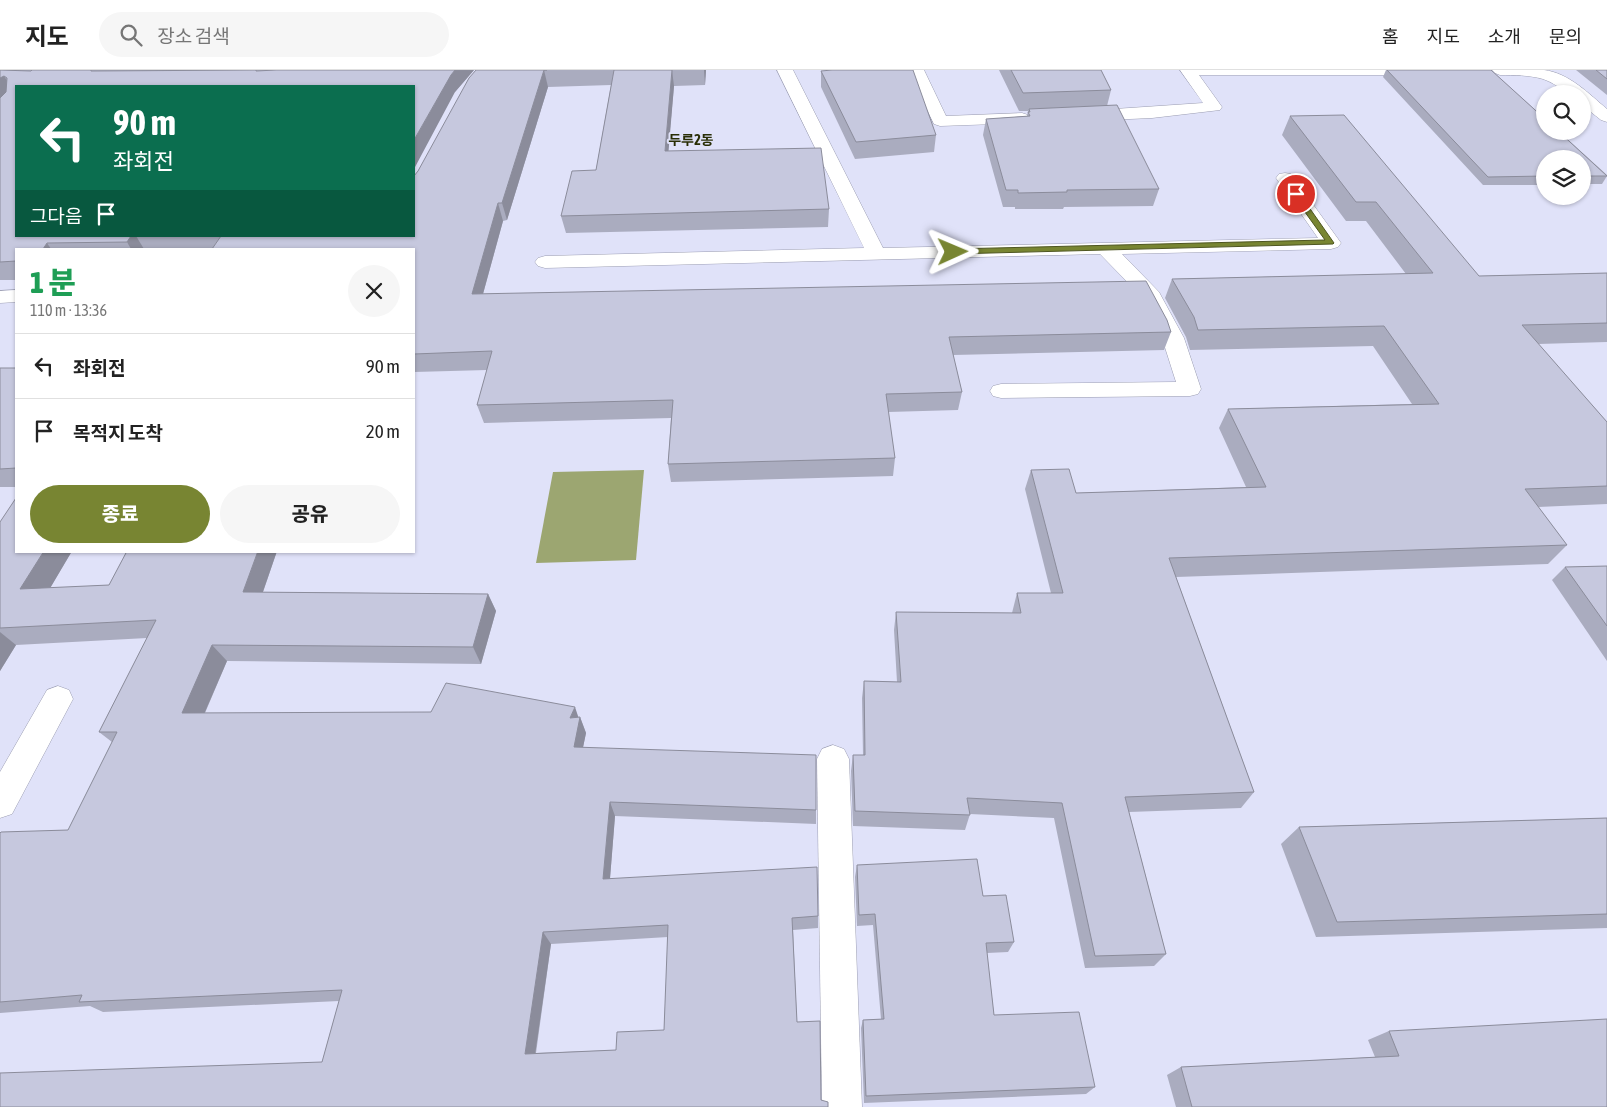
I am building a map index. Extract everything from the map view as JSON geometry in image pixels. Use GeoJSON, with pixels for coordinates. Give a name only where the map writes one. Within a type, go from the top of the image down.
{"type":"FeatureCollection","features":[{"type":"Feature","properties":{"kind":"street"},"geometry":{"type":"LineString","coordinates":[[785,70],[876,254]]}},
{"type":"Feature","properties":{"kind":"street"},"geometry":{"type":"LineString","coordinates":[[916,70],[940,121],[1036,118]]}},
{"type":"Feature","properties":{"kind":"street"},"geometry":{"type":"LineString","coordinates":[[1188,70],[1413,70]]}},
{"type":"Feature","properties":{"kind":"street"},"geometry":{"type":"LineString","coordinates":[[1065,116],[1152,113],[1214,107],[1188,70]]}},
{"type":"Feature","properties":{"kind":"street"},"geometry":{"type":"LineString","coordinates":[[1500,70],[1532,71],[1548,74],[1568,85]]}},
{"type":"Feature","properties":{"kind":"street"},"geometry":{"type":"LineString","coordinates":[[1591,104],[1607,117]]}},
{"type":"Feature","properties":{"kind":"street"},"geometry":{"type":"LineString","coordinates":[[545,262],[1330,243],[1285,178]]}},
{"type":"Feature","properties":{"kind":"street"},"geometry":{"type":"LineString","coordinates":[[1001,391],[1190,389],[1173,338],[1149,292],[1106,248]]}},
{"type":"Feature","properties":{"kind":"street"},"geometry":{"type":"LineString","coordinates":[[0,297],[15,296]]}},
{"type":"Feature","properties":{"kind":"street"},"geometry":{"type":"LineString","coordinates":[[0,803],[58,699]]}},
{"type":"Feature","properties":{"kind":"street"},"geometry":{"type":"LineString","coordinates":[[833,759],[842,1107]]}},
{"type":"Feature","properties":{"kind":"shaded area"},"geometry":{"type":"Polygon","coordinates":[[[644,470],[636,560],[536,563],[553,472],[644,470]]]}},
{"type":"Feature","properties":{"kind":"building"},"geometry":{"type":"Polygon","coordinates":[[[0,70],[455,70],[415,138],[415,85],[15,85],[15,237],[130,237],[127,242],[47,243],[44,248],[15,248],[15,261],[0,262],[0,98],[6,92],[7,78],[4,76],[0,78],[0,70]]]}},
{"type":"Feature","properties":{"kind":"building"},"geometry":{"type":"Polygon","coordinates":[[[476,70],[544,70],[502,203],[498,203],[472,294],[1146,281],[1167,320],[1171,332],[949,337],[962,392],[886,394],[895,458],[668,464],[673,400],[477,405],[492,351],[415,354],[415,248],[213,248],[220,237],[415,237],[415,175],[469,78],[476,70]]]}},
{"type":"Feature","properties":{"kind":"building"},"geometry":{"type":"Polygon","coordinates":[[[614,70],[672,70],[665,151],[821,148],[829,209],[561,216],[572,171],[596,170],[614,70]]]}},
{"type":"Feature","properties":{"kind":"building"},"geometry":{"type":"Polygon","coordinates":[[[913,70],[936,135],[856,142],[821,71],[913,70]]]}},
{"type":"Feature","properties":{"kind":"building"},"geometry":{"type":"Polygon","coordinates":[[[1011,70],[1101,70],[1111,90],[1023,93],[1011,70]]]}},
{"type":"Feature","properties":{"kind":"building"},"geometry":{"type":"Polygon","coordinates":[[[1387,70],[1491,70],[1536,111],[1536,140],[1568,140],[1579,150],[1536,150],[1536,176],[1488,177],[1387,70]]]}},
{"type":"Feature","properties":{"kind":"building"},"geometry":{"type":"Polygon","coordinates":[[[1596,70],[1607,70],[1607,79],[1596,70]]]}},
{"type":"Feature","properties":{"kind":"building"},"geometry":{"type":"Polygon","coordinates":[[[1117,105],[1159,189],[1067,190],[1067,192],[1018,193],[1018,190],[1006,190],[986,119],[1030,116],[1029,109],[1117,105]]]}},
{"type":"Feature","properties":{"kind":"building"},"geometry":{"type":"Polygon","coordinates":[[[1344,115],[1479,276],[1607,273],[1607,323],[1522,325],[1607,422],[1607,486],[1525,489],[1567,545],[1169,558],[1254,792],[1125,797],[1166,954],[1095,956],[1062,803],[967,798],[970,815],[855,811],[853,755],[865,755],[864,681],[901,682],[896,612],[1021,613],[1017,593],[1063,593],[1031,470],[1069,469],[1076,493],[1266,487],[1228,409],[1439,404],[1384,326],[1198,330],[1194,317],[1172,279],[1433,273],[1376,202],[1356,202],[1290,116],[1344,115]]]}},
{"type":"Feature","properties":{"kind":"building"},"geometry":{"type":"Polygon","coordinates":[[[1591,161],[1607,176],[1591,176],[1591,161]]]}},
{"type":"Feature","properties":{"kind":"building"},"geometry":{"type":"Polygon","coordinates":[[[0,368],[15,368],[15,468],[0,469],[0,368]]]}},
{"type":"Feature","properties":{"kind":"building"},"geometry":{"type":"Polygon","coordinates":[[[15,500],[15,553],[43,553],[20,589],[109,585],[126,553],[257,553],[243,592],[488,594],[473,647],[212,645],[182,713],[431,712],[446,683],[575,707],[570,718],[580,717],[574,747],[816,755],[816,810],[610,802],[603,879],[817,867],[818,916],[792,918],[797,1022],[820,1021],[821,1100],[828,1102],[828,1107],[0,1107],[0,1073],[322,1062],[342,990],[79,1002],[82,995],[0,1002],[0,833],[68,830],[117,732],[99,732],[156,620],[0,628],[0,522],[15,500]],[[668,925],[543,932],[525,1054],[616,1050],[617,1032],[664,1030],[668,925]]]}},
{"type":"Feature","properties":{"kind":"building"},"geometry":{"type":"Polygon","coordinates":[[[1607,566],[1607,626],[1565,567],[1607,566]]]}},
{"type":"Feature","properties":{"kind":"building"},"geometry":{"type":"Polygon","coordinates":[[[1607,818],[1607,914],[1337,922],[1299,827],[1607,818]]]}},
{"type":"Feature","properties":{"kind":"building"},"geometry":{"type":"Polygon","coordinates":[[[977,859],[983,896],[1006,895],[1014,942],[986,943],[994,1015],[1079,1012],[1095,1087],[866,1096],[863,1020],[884,1019],[875,914],[859,915],[857,865],[977,859]]]}},
{"type":"Feature","properties":{"kind":"building"},"geometry":{"type":"Polygon","coordinates":[[[1607,1019],[1607,1107],[1192,1107],[1181,1067],[1399,1056],[1389,1031],[1607,1019]]]}},
{"type":"Feature","properties":{"kind":"district","name":"두루2동"},"geometry":{"type":"Point","coordinates":[691,140]}},
{"type":"Feature","properties":{"kind":"route"},"geometry":{"type":"LineString","coordinates":[[953,252],[1330,243],[1296,194]]}}]}
